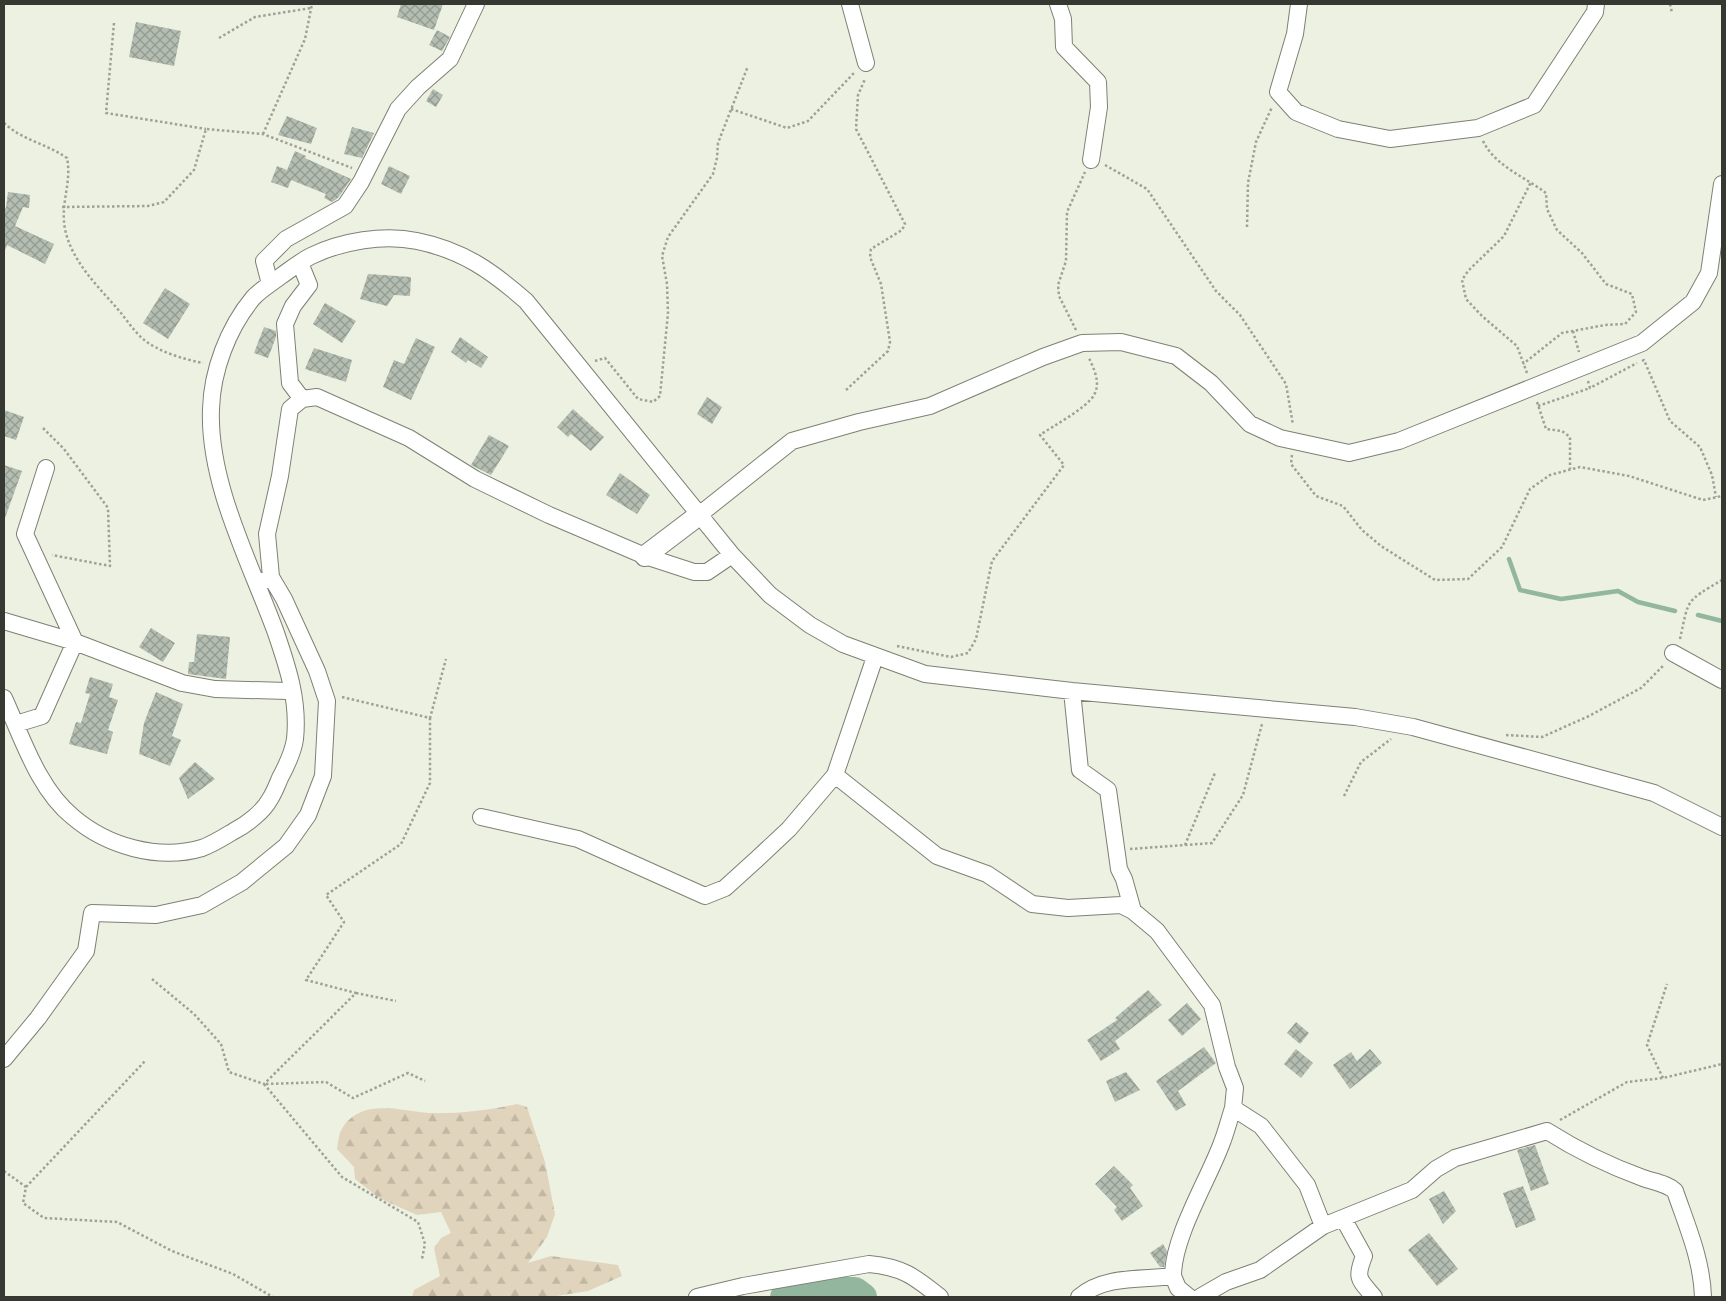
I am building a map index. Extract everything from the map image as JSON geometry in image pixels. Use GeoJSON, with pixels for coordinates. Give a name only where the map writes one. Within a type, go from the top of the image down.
{"type":"FeatureCollection","features":[{"type":"Feature","properties":{"kind":"main road"},"geometry":{"type":"LineString","coordinates":[[645,556],[699,515]]}},
{"type":"Feature","properties":{"kind":"street"},"geometry":{"type":"LineString","coordinates":[[270,284],[264,261],[286,239],[345,206],[366,173],[398,109],[418,87],[450,59],[476,4]]}},
{"type":"Feature","properties":{"kind":"street"},"geometry":{"type":"LineString","coordinates":[[850,4],[866,63]]}},
{"type":"Feature","properties":{"kind":"street"},"geometry":{"type":"LineString","coordinates":[[1058,4],[1063,19],[1064,46],[1098,82],[1099,108],[1092,160]]}},
{"type":"Feature","properties":{"kind":"street"},"geometry":{"type":"LineString","coordinates":[[1299,4],[1295,34],[1278,92],[1296,112],[1338,129],[1390,139],[1478,128],[1534,105],[1595,12],[1596,4]]}},
{"type":"Feature","properties":{"kind":"street"},"geometry":{"type":"LineString","coordinates":[[699,515],[792,442],[859,422],[930,406],[1042,357],[1082,343],[1121,342],[1176,356],[1210,383],[1250,424],[1294,442],[1348,453],[1399,441],[1642,343],[1693,302],[1708,273],[1722,184]]}},
{"type":"Feature","properties":{"kind":"street"},"geometry":{"type":"LineString","coordinates":[[4,1059],[38,1018],[86,951],[92,913],[156,915],[202,905],[242,882],[286,846],[308,815],[323,776],[326,701],[317,671],[284,599],[265,580],[237,532],[212,448],[210,408],[217,366],[229,336],[253,298],[270,284],[312,256],[341,246],[380,238],[416,240],[459,253],[493,272],[526,301],[584,370],[732,556],[770,596],[810,625],[843,644],[925,674],[1072,691],[1355,717],[1407,727],[1484,746],[1654,793],[1722,827]]}},
{"type":"Feature","properties":{"kind":"street"},"geometry":{"type":"LineString","coordinates":[[300,263],[308,286],[293,306],[284,324],[290,383],[302,399]]}},
{"type":"Feature","properties":{"kind":"street"},"geometry":{"type":"LineString","coordinates":[[4,698],[34,763],[52,793],[70,815],[114,844],[159,852],[202,848],[243,826],[269,802],[293,752],[295,698],[265,580],[267,534],[280,476],[290,409],[302,399],[317,397],[409,438],[475,480],[549,515],[645,556],[694,572],[707,572],[732,556]]}},
{"type":"Feature","properties":{"kind":"street"},"geometry":{"type":"LineString","coordinates":[[16,724],[42,716],[75,642],[25,534],[46,468]]}},
{"type":"Feature","properties":{"kind":"street"},"geometry":{"type":"LineString","coordinates":[[4,621],[75,642],[182,683],[215,689],[286,691],[292,688]]}},
{"type":"Feature","properties":{"kind":"street"},"geometry":{"type":"LineString","coordinates":[[1672,654],[1722,680]]}},
{"type":"Feature","properties":{"kind":"street"},"geometry":{"type":"LineString","coordinates":[[482,817],[578,838],[705,896],[725,888],[789,829],[835,775],[875,657]]}},
{"type":"Feature","properties":{"kind":"street"},"geometry":{"type":"LineString","coordinates":[[1072,691],[1080,770],[1108,790],[1119,869],[1124,879],[1132,911]]}},
{"type":"Feature","properties":{"kind":"street"},"geometry":{"type":"LineString","coordinates":[[835,775],[937,856],[988,874],[1032,904],[1068,908],[1121,906],[1132,911],[1157,931],[1212,1005],[1227,1067],[1235,1088],[1233,1108],[1221,1146],[1203,1183],[1173,1261],[1173,1276],[1178,1288],[1189,1297]]}},
{"type":"Feature","properties":{"kind":"street"},"geometry":{"type":"LineString","coordinates":[[1233,1108],[1261,1126],[1307,1185],[1323,1226]]}},
{"type":"Feature","properties":{"kind":"street"},"geometry":{"type":"LineString","coordinates":[[1200,1297],[1226,1282],[1260,1270],[1323,1226],[1412,1190],[1436,1169],[1455,1158],[1547,1131],[1571,1146],[1643,1178],[1669,1185],[1675,1191],[1696,1251],[1703,1297]]}},
{"type":"Feature","properties":{"kind":"street"},"geometry":{"type":"LineString","coordinates":[[1343,1218],[1364,1256],[1358,1273],[1358,1279],[1374,1297]]}},
{"type":"Feature","properties":{"kind":"street"},"geometry":{"type":"LineString","coordinates":[[698,1297],[743,1286],[870,1264],[886,1266],[912,1275],[940,1297]]}},
{"type":"Feature","properties":{"kind":"street"},"geometry":{"type":"LineString","coordinates":[[1079,1297],[1092,1288],[1119,1280],[1145,1280],[1173,1276]]}},
{"type":"Feature","properties":{"kind":"path"},"geometry":{"type":"LineString","coordinates":[[1670,4],[1672,13]]}},
{"type":"Feature","properties":{"kind":"path"},"geometry":{"type":"LineString","coordinates":[[219,38],[255,17],[312,6],[305,39],[263,134]]}},
{"type":"Feature","properties":{"kind":"path"},"geometry":{"type":"LineString","coordinates":[[114,23],[106,113],[206,129],[263,134],[366,173]]}},
{"type":"Feature","properties":{"kind":"path"},"geometry":{"type":"LineString","coordinates":[[731,109],[787,128],[808,121],[844,80],[866,63]]}},
{"type":"Feature","properties":{"kind":"path"},"geometry":{"type":"LineString","coordinates":[[846,390],[888,351],[890,342],[881,284],[870,257],[872,249],[902,230],[906,224],[856,128],[858,95],[867,73],[866,63]]}},
{"type":"Feature","properties":{"kind":"path"},"geometry":{"type":"LineString","coordinates":[[584,370],[599,358],[605,358],[638,399],[653,402],[660,396],[668,313],[667,284],[662,256],[668,237],[713,174],[718,158],[718,143],[748,66]]}},
{"type":"Feature","properties":{"kind":"path"},"geometry":{"type":"LineString","coordinates":[[1247,227],[1248,183],[1256,142],[1264,129],[1278,92]]}},
{"type":"Feature","properties":{"kind":"path"},"geometry":{"type":"LineString","coordinates":[[4,124],[23,138],[56,151],[67,158],[70,170],[62,207],[65,230],[76,257],[87,274],[144,340],[182,359],[217,366]]}},
{"type":"Feature","properties":{"kind":"path"},"geometry":{"type":"LineString","coordinates":[[1478,128],[1486,148],[1502,165],[1546,193],[1547,209],[1557,230],[1582,253],[1606,284],[1632,294],[1636,312],[1625,324],[1605,325],[1562,333],[1523,364]]}},
{"type":"Feature","properties":{"kind":"path"},"geometry":{"type":"LineString","coordinates":[[62,207],[148,206],[164,202],[194,170],[206,129]]}},
{"type":"Feature","properties":{"kind":"path"},"geometry":{"type":"LineString","coordinates":[[890,643],[951,657],[968,653],[976,639],[992,561],[1064,465],[1040,435],[1086,404],[1094,396],[1097,382],[1094,370],[1059,296],[1058,285],[1066,261],[1067,212],[1092,160],[1103,164],[1147,189],[1216,291],[1240,315],[1286,384],[1294,442],[1291,464],[1316,496],[1343,506],[1362,530],[1381,546],[1435,580],[1468,579],[1502,547],[1530,489],[1550,475],[1570,469],[1580,467],[1629,476],[1703,500],[1722,496]]}},
{"type":"Feature","properties":{"kind":"path"},"geometry":{"type":"LineString","coordinates":[[1531,182],[1504,236],[1468,270],[1462,280],[1466,298],[1517,346],[1546,428],[1562,431],[1570,437],[1570,469]]}},
{"type":"Feature","properties":{"kind":"path"},"geometry":{"type":"LineString","coordinates":[[1644,360],[1670,421],[1700,447],[1712,475],[1716,497]]}},
{"type":"Feature","properties":{"kind":"path"},"geometry":{"type":"LineString","coordinates":[[1538,406],[1590,388]]}},
{"type":"Feature","properties":{"kind":"path"},"geometry":{"type":"LineString","coordinates":[[33,552],[110,566],[108,508],[64,449],[43,428]]}},
{"type":"Feature","properties":{"kind":"path"},"geometry":{"type":"LineString","coordinates":[[1484,746],[1493,734],[1542,737],[1589,716],[1641,688],[1672,654],[1680,641],[1688,604],[1692,598],[1722,580]]}},
{"type":"Feature","properties":{"kind":"path"},"geometry":{"type":"LineString","coordinates":[[396,1002],[306,980],[344,922],[326,895],[401,844],[430,783],[430,718],[446,659]]}},
{"type":"Feature","properties":{"kind":"path"},"geometry":{"type":"LineString","coordinates":[[324,693],[430,718]]}},
{"type":"Feature","properties":{"kind":"path"},"geometry":{"type":"LineString","coordinates":[[1116,850],[1212,843],[1243,795],[1266,708]]}},
{"type":"Feature","properties":{"kind":"path"},"geometry":{"type":"LineString","coordinates":[[1344,796],[1361,762],[1407,727]]}},
{"type":"Feature","properties":{"kind":"path"},"geometry":{"type":"LineString","coordinates":[[1185,845],[1215,773]]}},
{"type":"Feature","properties":{"kind":"path"},"geometry":{"type":"LineString","coordinates":[[152,979],[194,1014],[221,1044],[229,1072],[264,1084],[326,1082],[353,1098],[408,1073],[425,1081]]}},
{"type":"Feature","properties":{"kind":"path"},"geometry":{"type":"LineString","coordinates":[[1663,1078],[1647,1045],[1667,984]]}},
{"type":"Feature","properties":{"kind":"path"},"geometry":{"type":"LineString","coordinates":[[264,1084],[356,993]]}},
{"type":"Feature","properties":{"kind":"path"},"geometry":{"type":"LineString","coordinates":[[146,1060],[26,1186],[23,1203],[44,1218],[117,1222],[172,1251],[233,1274],[273,1297]]}},
{"type":"Feature","properties":{"kind":"path"},"geometry":{"type":"LineString","coordinates":[[1547,1131],[1554,1123],[1627,1082],[1663,1078],[1722,1064]]}},
{"type":"Feature","properties":{"kind":"path"},"geometry":{"type":"LineString","coordinates":[[264,1084],[342,1177],[418,1222],[425,1244],[422,1259]]}},
{"type":"Feature","properties":{"kind":"path"},"geometry":{"type":"LineString","coordinates":[[4,1171],[26,1186]]}},
{"type":"Feature","properties":{"kind":"green space"},"geometry":{"type":"Polygon","coordinates":[[[517,1104],[527,1107],[545,1162],[555,1214],[547,1237],[528,1263],[551,1256],[618,1265],[622,1276],[588,1291],[550,1297],[412,1297],[414,1290],[440,1276],[434,1248],[441,1238],[451,1233],[441,1212],[417,1215],[379,1198],[355,1179],[354,1167],[337,1149],[342,1129],[351,1118],[371,1109],[383,1108],[429,1113],[451,1113],[517,1104]]]}},
{"type":"Feature","properties":{"kind":"building"},"geometry":{"type":"Polygon","coordinates":[[[401,4],[443,4],[434,30],[397,17],[401,4]]]}},
{"type":"Feature","properties":{"kind":"building"},"geometry":{"type":"Polygon","coordinates":[[[136,22],[181,31],[174,66],[129,57],[136,22]]]}},
{"type":"Feature","properties":{"kind":"building"},"geometry":{"type":"Polygon","coordinates":[[[437,30],[450,37],[442,51],[429,45],[437,30]]]}},
{"type":"Feature","properties":{"kind":"building"},"geometry":{"type":"Polygon","coordinates":[[[433,89],[443,95],[436,107],[426,101],[433,89]]]}},
{"type":"Feature","properties":{"kind":"building"},"geometry":{"type":"Polygon","coordinates":[[[287,116],[317,128],[311,144],[278,135],[287,116]]]}},
{"type":"Feature","properties":{"kind":"building"},"geometry":{"type":"Polygon","coordinates":[[[352,127],[374,133],[362,158],[344,154],[352,127]]]}},
{"type":"Feature","properties":{"kind":"building"},"geometry":{"type":"Polygon","coordinates":[[[295,151],[306,156],[305,158],[351,179],[338,198],[332,202],[324,198],[326,194],[291,180],[288,188],[271,182],[277,166],[287,170],[295,151]]]}},
{"type":"Feature","properties":{"kind":"building"},"geometry":{"type":"Polygon","coordinates":[[[389,166],[410,176],[401,194],[381,184],[389,166]]]}},
{"type":"Feature","properties":{"kind":"building"},"geometry":{"type":"Polygon","coordinates":[[[8,192],[30,195],[29,208],[23,207],[15,226],[54,244],[45,264],[7,245],[4,253],[4,207],[6,208],[8,192]]]}},
{"type":"Feature","properties":{"kind":"building"},"geometry":{"type":"Polygon","coordinates":[[[368,274],[411,277],[410,296],[394,295],[387,306],[360,299],[368,274]]]}},
{"type":"Feature","properties":{"kind":"building"},"geometry":{"type":"Polygon","coordinates":[[[165,288],[190,304],[168,339],[143,323],[165,288]]]}},
{"type":"Feature","properties":{"kind":"building"},"geometry":{"type":"Polygon","coordinates":[[[325,303],[356,321],[342,343],[313,324],[325,303]]]}},
{"type":"Feature","properties":{"kind":"building"},"geometry":{"type":"Polygon","coordinates":[[[264,327],[276,331],[276,337],[268,358],[254,353],[264,327]]]}},
{"type":"Feature","properties":{"kind":"building"},"geometry":{"type":"Polygon","coordinates":[[[460,337],[488,357],[481,368],[468,360],[466,363],[451,352],[460,337]]]}},
{"type":"Feature","properties":{"kind":"building"},"geometry":{"type":"Polygon","coordinates":[[[416,338],[435,347],[411,400],[383,387],[394,360],[404,364],[416,338]]]}},
{"type":"Feature","properties":{"kind":"building"},"geometry":{"type":"Polygon","coordinates":[[[314,348],[352,360],[346,382],[305,369],[314,348]]]}},
{"type":"Feature","properties":{"kind":"building"},"geometry":{"type":"Polygon","coordinates":[[[707,397],[722,407],[712,424],[697,414],[707,397]]]}},
{"type":"Feature","properties":{"kind":"building"},"geometry":{"type":"Polygon","coordinates":[[[573,409],[604,437],[591,451],[571,434],[568,437],[557,427],[573,409]]]}},
{"type":"Feature","properties":{"kind":"building"},"geometry":{"type":"Polygon","coordinates":[[[4,410],[24,417],[16,440],[4,436],[4,410]]]}},
{"type":"Feature","properties":{"kind":"building"},"geometry":{"type":"Polygon","coordinates":[[[489,435],[509,446],[491,475],[471,465],[489,435]]]}},
{"type":"Feature","properties":{"kind":"building"},"geometry":{"type":"Polygon","coordinates":[[[4,465],[22,471],[5,518],[4,518],[4,465]]]}},
{"type":"Feature","properties":{"kind":"building"},"geometry":{"type":"Polygon","coordinates":[[[620,473],[650,495],[637,514],[606,495],[620,473]]]}},
{"type":"Feature","properties":{"kind":"building"},"geometry":{"type":"Polygon","coordinates":[[[151,628],[175,643],[163,662],[139,647],[151,628]]]}},
{"type":"Feature","properties":{"kind":"building"},"geometry":{"type":"Polygon","coordinates":[[[197,634],[230,637],[226,679],[188,674],[189,662],[194,662],[197,634]]]}},
{"type":"Feature","properties":{"kind":"building"},"geometry":{"type":"Polygon","coordinates":[[[90,677],[113,684],[109,697],[118,700],[108,730],[113,732],[107,754],[69,744],[76,722],[81,723],[90,694],[85,693],[90,677]]]}},
{"type":"Feature","properties":{"kind":"building"},"geometry":{"type":"Polygon","coordinates":[[[156,692],[183,704],[172,736],[181,740],[170,766],[139,754],[144,723],[156,692]]]}},
{"type":"Feature","properties":{"kind":"building"},"geometry":{"type":"Polygon","coordinates":[[[195,762],[215,779],[188,799],[179,778],[195,762]]]}},
{"type":"Feature","properties":{"kind":"building"},"geometry":{"type":"Polygon","coordinates":[[[1148,990],[1162,1005],[1115,1041],[1120,1049],[1101,1061],[1087,1040],[1117,1020],[1115,1018],[1148,990]]]}},
{"type":"Feature","properties":{"kind":"building"},"geometry":{"type":"Polygon","coordinates":[[[1187,1003],[1201,1019],[1182,1036],[1168,1020],[1187,1003]]]}},
{"type":"Feature","properties":{"kind":"building"},"geometry":{"type":"Polygon","coordinates":[[[1296,1022],[1309,1033],[1300,1044],[1287,1033],[1296,1022]]]}},
{"type":"Feature","properties":{"kind":"building"},"geometry":{"type":"Polygon","coordinates":[[[1204,1047],[1216,1063],[1178,1091],[1186,1105],[1176,1111],[1156,1081],[1204,1047]]]}},
{"type":"Feature","properties":{"kind":"building"},"geometry":{"type":"Polygon","coordinates":[[[1296,1049],[1313,1063],[1301,1078],[1284,1064],[1296,1049]]]}},
{"type":"Feature","properties":{"kind":"building"},"geometry":{"type":"Polygon","coordinates":[[[1370,1049],[1382,1063],[1350,1089],[1333,1065],[1351,1052],[1357,1061],[1370,1049]]]}},
{"type":"Feature","properties":{"kind":"building"},"geometry":{"type":"Polygon","coordinates":[[[1126,1072],[1140,1090],[1115,1102],[1106,1081],[1126,1072]]]}},
{"type":"Feature","properties":{"kind":"building"},"geometry":{"type":"Polygon","coordinates":[[[1535,1145],[1549,1184],[1531,1191],[1517,1150],[1535,1145]]]}},
{"type":"Feature","properties":{"kind":"building"},"geometry":{"type":"Polygon","coordinates":[[[1114,1166],[1133,1185],[1130,1188],[1143,1206],[1122,1221],[1114,1210],[1117,1207],[1095,1184],[1114,1166]]]}},
{"type":"Feature","properties":{"kind":"building"},"geometry":{"type":"Polygon","coordinates":[[[1523,1186],[1536,1220],[1516,1228],[1503,1193],[1523,1186]]]}},
{"type":"Feature","properties":{"kind":"building"},"geometry":{"type":"Polygon","coordinates":[[[1444,1191],[1456,1211],[1443,1224],[1429,1199],[1444,1191]]]}},
{"type":"Feature","properties":{"kind":"building"},"geometry":{"type":"Polygon","coordinates":[[[1429,1233],[1458,1269],[1437,1286],[1408,1250],[1429,1233]]]}},
{"type":"Feature","properties":{"kind":"building"},"geometry":{"type":"Polygon","coordinates":[[[1163,1244],[1167,1251],[1164,1267],[1160,1267],[1150,1253],[1163,1244]]]}},
{"type":"Feature","properties":{"kind":"waterway"},"geometry":{"type":"LineString","coordinates":[[1509,559],[1520,590],[1561,599],[1618,591],[1638,602],[1675,611]]}},
{"type":"Feature","properties":{"kind":"waterway"},"geometry":{"type":"LineString","coordinates":[[1698,615],[1722,621]]}},
{"type":"Feature","properties":{"kind":"waterway"},"geometry":{"type":"LineString","coordinates":[[784,1297],[829,1291],[855,1291],[863,1297]]}}]}
